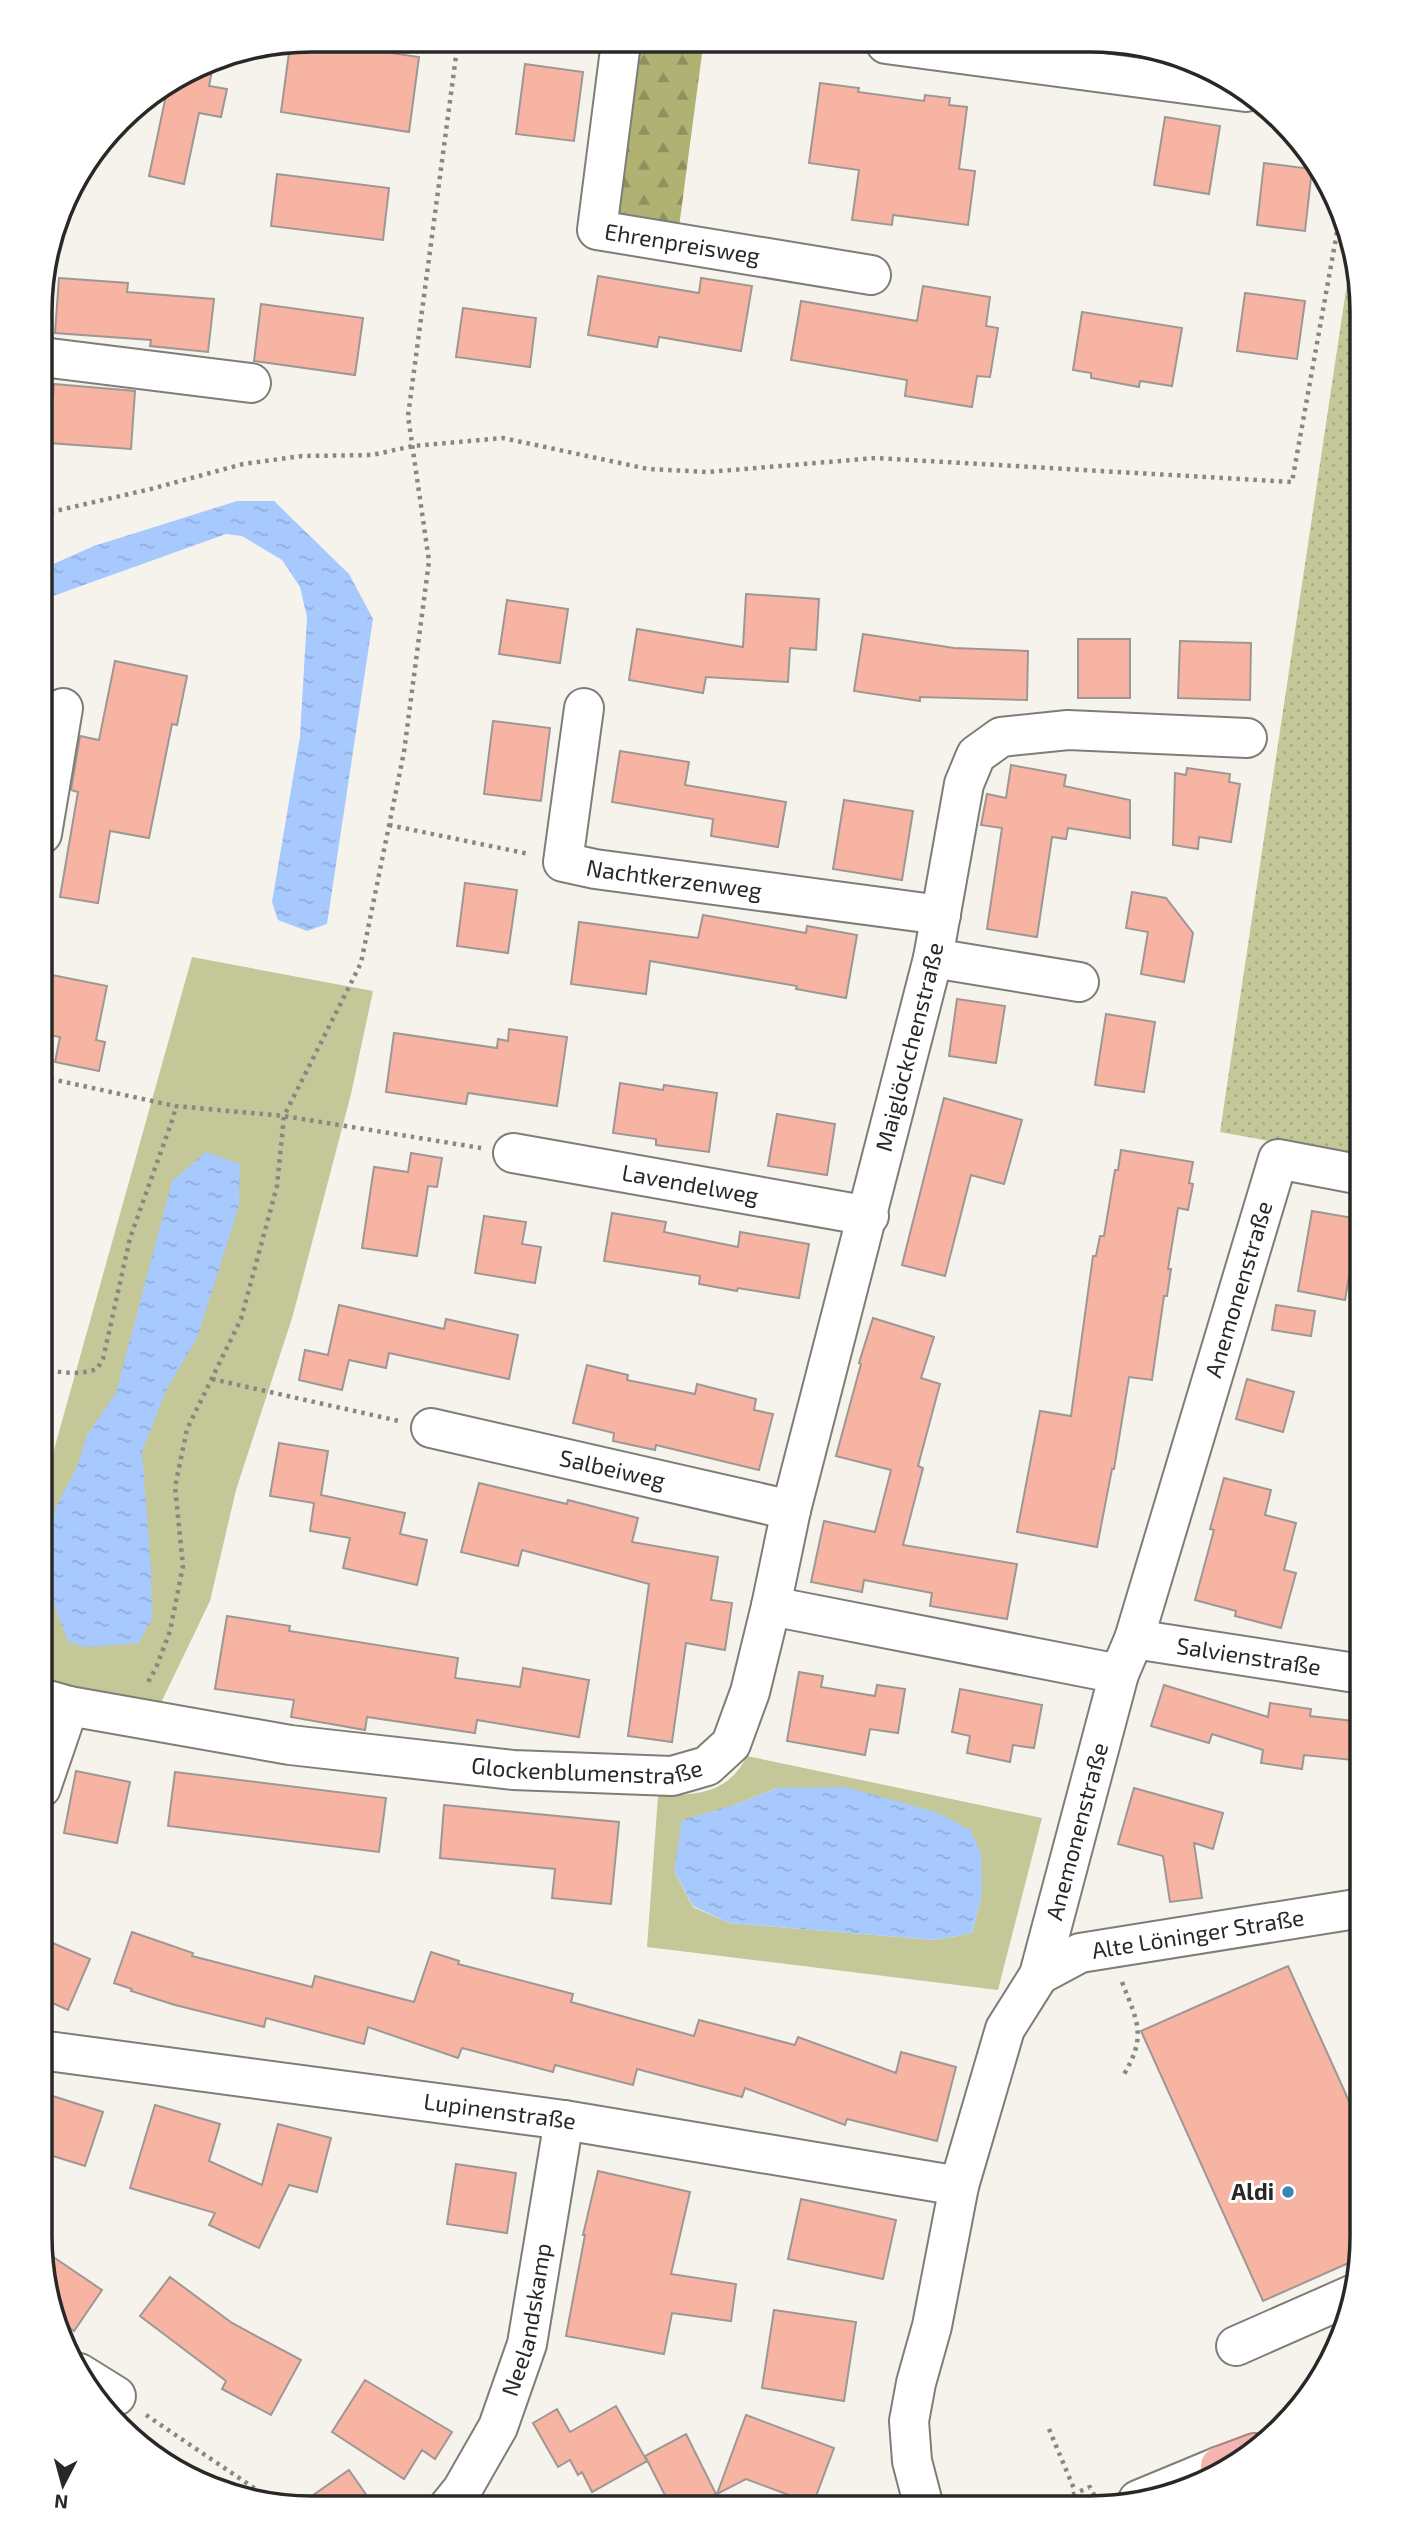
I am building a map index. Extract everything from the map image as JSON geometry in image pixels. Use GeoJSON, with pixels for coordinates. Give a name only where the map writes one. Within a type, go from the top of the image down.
{"type":"FeatureCollection","features":[{"type":"Feature","properties":{"kind":"street","name":"Ehrenpreisweg"},"geometry":{"type":"LineString","coordinates":[[620,52],[597,230],[872,275]]}},
{"type":"Feature","properties":{"kind":"street"},"geometry":{"type":"LineString","coordinates":[[946,52],[1224,89]]}},
{"type":"Feature","properties":{"kind":"street"},"geometry":{"type":"LineString","coordinates":[[52,358],[251,383]]}},
{"type":"Feature","properties":{"kind":"street"},"geometry":{"type":"LineString","coordinates":[[52,774],[63,708]]}},
{"type":"Feature","properties":{"kind":"street","name":"Nachtkerzenweg"},"geometry":{"type":"LineString","coordinates":[[584,708],[563,862],[595,869],[941,915]]}},
{"type":"Feature","properties":{"kind":"street","name":"Maiglöckchenstraße"},"geometry":{"type":"LineString","coordinates":[[771,1606],[791,1510],[869,1216],[933,958],[964,784],[976,755],[1001,737],[1068,730],[1247,738]]}},
{"type":"Feature","properties":{"kind":"street"},"geometry":{"type":"LineString","coordinates":[[933,958],[1079,982]]}},
{"type":"Feature","properties":{"kind":"street","name":"Lavendelweg"},"geometry":{"type":"LineString","coordinates":[[513,1153],[869,1216]]}},
{"type":"Feature","properties":{"kind":"street","name":"Anemonenstraße"},"geometry":{"type":"LineString","coordinates":[[921,2496],[912,2461],[909,2421],[932,2326],[958,2186],[1005,2029],[1039,1975],[1119,1674],[1134,1639],[1278,1159],[1350,1173]]}},
{"type":"Feature","properties":{"kind":"street","name":"Salbeiweg"},"geometry":{"type":"LineString","coordinates":[[431,1427],[791,1510]]}},
{"type":"Feature","properties":{"kind":"street"},"geometry":{"type":"LineString","coordinates":[[771,1606],[1119,1674]]}},
{"type":"Feature","properties":{"kind":"street","name":"Glockenblumenstraße"},"geometry":{"type":"LineString","coordinates":[[52,1720],[55,1702],[303,1746],[513,1770],[672,1776],[707,1766],[731,1744],[750,1692],[771,1606]]}},
{"type":"Feature","properties":{"kind":"street","name":"Salvienstraße"},"geometry":{"type":"LineString","coordinates":[[1134,1639],[1350,1672]]}},
{"type":"Feature","properties":{"kind":"street","name":"Alte Löninger Straße"},"geometry":{"type":"LineString","coordinates":[[1039,1975],[1080,1953],[1350,1910]]}},
{"type":"Feature","properties":{"kind":"street","name":"Lupinenstraße"},"geometry":{"type":"LineString","coordinates":[[52,2052],[564,2120],[958,2186]]}},
{"type":"Feature","properties":{"kind":"street","name":"Neelandskamp"},"geometry":{"type":"LineString","coordinates":[[457,2496],[498,2427],[527,2344],[564,2120]]}},
{"type":"Feature","properties":{"kind":"street"},"geometry":{"type":"LineString","coordinates":[[1236,2346],[1343,2299]]}},
{"type":"Feature","properties":{"kind":"street"},"geometry":{"type":"LineString","coordinates":[[101,2387],[116,2396]]}},
{"type":"Feature","properties":{"kind":"path"},"geometry":{"type":"LineString","coordinates":[[132,1716],[137,1700],[156,1668],[170,1631],[183,1566],[175,1487],[187,1429],[242,1318],[277,1186],[284,1116],[361,963],[404,752],[429,561],[408,416],[457,52]]}},
{"type":"Feature","properties":{"kind":"path"},"geometry":{"type":"LineString","coordinates":[[52,512],[243,464],[302,456],[372,455],[412,446],[503,438],[648,469],[708,472],[876,458],[1292,482],[1337,230]]}},
{"type":"Feature","properties":{"kind":"path"},"geometry":{"type":"LineString","coordinates":[[389,825],[563,862]]}},
{"type":"Feature","properties":{"kind":"path"},"geometry":{"type":"LineString","coordinates":[[52,1079],[176,1106],[284,1116],[513,1153]]}},
{"type":"Feature","properties":{"kind":"path"},"geometry":{"type":"LineString","coordinates":[[52,1370],[72,1374],[85,1373],[97,1369],[103,1359],[130,1238],[176,1106]]}},
{"type":"Feature","properties":{"kind":"path"},"geometry":{"type":"LineString","coordinates":[[212,1379],[431,1427]]}},
{"type":"Feature","properties":{"kind":"path"},"geometry":{"type":"LineString","coordinates":[[1109,1949],[1139,2026],[1135,2055],[1123,2076]]}},
{"type":"Feature","properties":{"kind":"path"},"geometry":{"type":"LineString","coordinates":[[116,2396],[257,2490]]}},
{"type":"Feature","properties":{"kind":"path"},"geometry":{"type":"LineString","coordinates":[[1048,2429],[1075,2491]]}},
{"type":"Feature","properties":{"kind":"path"},"geometry":{"type":"LineString","coordinates":[[1065,2496],[1090,2487],[1095,2496]]}},
{"type":"Feature","properties":{"kind":"green space"},"geometry":{"type":"Polygon","coordinates":[[[626,52],[702,52],[679,227],[607,216],[626,52]]]}},
{"type":"Feature","properties":{"kind":"green space"},"geometry":{"type":"Polygon","coordinates":[[[1348,277],[1350,1156],[1220,1132],[1348,277]]]}},
{"type":"Feature","properties":{"kind":"green space"},"geometry":{"type":"Polygon","coordinates":[[[192,957],[373,991],[351,1094],[293,1315],[236,1490],[210,1601],[158,1709],[52,1687],[52,1457],[192,957]]]}},
{"type":"Feature","properties":{"kind":"green space"},"geometry":{"type":"Polygon","coordinates":[[[747,1756],[1042,1818],[998,1990],[647,1947],[658,1796],[710,1790],[739,1769],[747,1756]],[[777,1788],[734,1805],[674,1871],[693,1907],[729,1923],[935,1940],[972,1933],[982,1894],[777,1788]]]}},
{"type":"Feature","properties":{"kind":"water"},"geometry":{"type":"Polygon","coordinates":[[[237,501],[274,501],[349,574],[373,619],[327,924],[307,931],[278,920],[272,902],[300,737],[307,617],[300,587],[282,560],[242,536],[226,534],[52,596],[52,565],[94,546],[237,501]]]}},
{"type":"Feature","properties":{"kind":"water"},"geometry":{"type":"Polygon","coordinates":[[[206,1152],[240,1164],[239,1206],[197,1338],[166,1390],[142,1452],[152,1618],[139,1643],[84,1647],[68,1641],[55,1608],[52,1538],[55,1509],[77,1467],[87,1435],[116,1393],[172,1181],[206,1152]]]}},
{"type":"Feature","properties":{"kind":"water"},"geometry":{"type":"Polygon","coordinates":[[[845,1787],[936,1812],[970,1830],[981,1853],[982,1894],[972,1933],[935,1940],[729,1923],[693,1906],[674,1871],[682,1820],[734,1805],[777,1788],[845,1787]]]}},
{"type":"Feature","properties":{"kind":"building"},"geometry":{"type":"Polygon","coordinates":[[[384,52],[419,57],[409,132],[281,112],[289,54],[384,52]]]}},
{"type":"Feature","properties":{"kind":"building"},"geometry":{"type":"Polygon","coordinates":[[[525,64],[583,72],[574,141],[516,134],[525,64]]]}},
{"type":"Feature","properties":{"kind":"building"},"geometry":{"type":"Polygon","coordinates":[[[212,73],[209,86],[227,89],[221,117],[199,113],[184,184],[149,176],[166,98],[212,73]]]}},
{"type":"Feature","properties":{"kind":"building"},"geometry":{"type":"Polygon","coordinates":[[[820,83],[859,88],[858,92],[924,101],[925,95],[950,98],[949,105],[967,107],[959,169],[975,171],[968,225],[893,215],[892,225],[852,220],[859,170],[809,163],[820,83]]]}},
{"type":"Feature","properties":{"kind":"building"},"geometry":{"type":"Polygon","coordinates":[[[1165,117],[1220,126],[1209,194],[1154,185],[1165,117]]]}},
{"type":"Feature","properties":{"kind":"building"},"geometry":{"type":"Polygon","coordinates":[[[1264,163],[1307,168],[1311,175],[1305,231],[1257,225],[1264,163]]]}},
{"type":"Feature","properties":{"kind":"building"},"geometry":{"type":"Polygon","coordinates":[[[277,174],[389,188],[383,240],[271,226],[277,174]]]}},
{"type":"Feature","properties":{"kind":"building"},"geometry":{"type":"Polygon","coordinates":[[[598,276],[699,293],[701,278],[752,286],[741,351],[659,337],[657,347],[588,335],[598,276]]]}},
{"type":"Feature","properties":{"kind":"building"},"geometry":{"type":"Polygon","coordinates":[[[59,278],[128,283],[127,292],[214,299],[208,352],[150,346],[151,340],[55,333],[59,278]]]}},
{"type":"Feature","properties":{"kind":"building"},"geometry":{"type":"Polygon","coordinates":[[[923,286],[990,297],[986,326],[998,328],[990,377],[977,376],[972,407],[905,396],[907,380],[791,360],[801,301],[917,321],[923,286]]]}},
{"type":"Feature","properties":{"kind":"building"},"geometry":{"type":"Polygon","coordinates":[[[1245,293],[1305,301],[1297,359],[1237,351],[1245,293]]]}},
{"type":"Feature","properties":{"kind":"building"},"geometry":{"type":"Polygon","coordinates":[[[261,304],[363,318],[355,375],[254,361],[261,304]]]}},
{"type":"Feature","properties":{"kind":"building"},"geometry":{"type":"Polygon","coordinates":[[[463,308],[536,318],[530,367],[456,357],[463,308]]]}},
{"type":"Feature","properties":{"kind":"building"},"geometry":{"type":"Polygon","coordinates":[[[1082,312],[1182,328],[1172,386],[1140,381],[1139,387],[1091,378],[1091,373],[1073,370],[1082,312]]]}},
{"type":"Feature","properties":{"kind":"building"},"geometry":{"type":"Polygon","coordinates":[[[54,384],[135,391],[131,449],[52,443],[54,384]]]}},
{"type":"Feature","properties":{"kind":"building"},"geometry":{"type":"Polygon","coordinates":[[[746,594],[819,599],[816,650],[790,648],[788,682],[706,677],[703,693],[629,680],[637,629],[743,647],[746,594]]]}},
{"type":"Feature","properties":{"kind":"building"},"geometry":{"type":"Polygon","coordinates":[[[507,600],[568,609],[560,663],[499,654],[507,600]]]}},
{"type":"Feature","properties":{"kind":"building"},"geometry":{"type":"Polygon","coordinates":[[[863,634],[954,648],[1028,651],[1027,700],[920,697],[920,701],[854,691],[863,634]]]}},
{"type":"Feature","properties":{"kind":"building"},"geometry":{"type":"Polygon","coordinates":[[[1078,639],[1130,639],[1130,698],[1078,698],[1078,639]]]}},
{"type":"Feature","properties":{"kind":"building"},"geometry":{"type":"Polygon","coordinates":[[[1180,641],[1251,643],[1250,700],[1178,698],[1180,641]]]}},
{"type":"Feature","properties":{"kind":"building"},"geometry":{"type":"Polygon","coordinates":[[[115,661],[187,676],[177,725],[172,724],[149,838],[110,831],[98,903],[60,897],[78,792],[71,790],[80,736],[99,740],[115,661]]]}},
{"type":"Feature","properties":{"kind":"building"},"geometry":{"type":"Polygon","coordinates":[[[493,721],[550,728],[541,801],[484,794],[493,721]]]}},
{"type":"Feature","properties":{"kind":"building"},"geometry":{"type":"Polygon","coordinates":[[[620,751],[689,762],[685,785],[786,802],[778,847],[711,836],[713,819],[612,802],[620,751]]]}},
{"type":"Feature","properties":{"kind":"building"},"geometry":{"type":"Polygon","coordinates":[[[1011,765],[1066,775],[1064,786],[1130,800],[1130,838],[1068,828],[1066,839],[1052,837],[1037,937],[987,929],[1002,828],[981,825],[987,794],[1006,798],[1011,765]]]}},
{"type":"Feature","properties":{"kind":"building"},"geometry":{"type":"Polygon","coordinates":[[[1187,768],[1230,774],[1229,782],[1240,784],[1231,842],[1199,837],[1198,849],[1173,845],[1175,773],[1186,775],[1187,768]]]}},
{"type":"Feature","properties":{"kind":"building"},"geometry":{"type":"Polygon","coordinates":[[[844,800],[913,811],[902,880],[833,869],[844,800]]]}},
{"type":"Feature","properties":{"kind":"building"},"geometry":{"type":"Polygon","coordinates":[[[465,883],[517,890],[508,953],[457,946],[465,883]]]}},
{"type":"Feature","properties":{"kind":"building"},"geometry":{"type":"Polygon","coordinates":[[[1132,892],[1166,898],[1193,933],[1184,982],[1141,974],[1148,932],[1126,928],[1132,892]]]}},
{"type":"Feature","properties":{"kind":"building"},"geometry":{"type":"Polygon","coordinates":[[[703,915],[806,933],[807,926],[857,935],[846,998],[796,989],[797,986],[650,961],[646,994],[571,984],[579,922],[698,938],[703,915]]]}},
{"type":"Feature","properties":{"kind":"building"},"geometry":{"type":"Polygon","coordinates":[[[52,975],[107,986],[96,1040],[105,1042],[99,1071],[55,1062],[60,1037],[52,1036],[52,975]]]}},
{"type":"Feature","properties":{"kind":"building"},"geometry":{"type":"Polygon","coordinates":[[[957,999],[1005,1006],[996,1063],[949,1056],[957,999]]]}},
{"type":"Feature","properties":{"kind":"building"},"geometry":{"type":"Polygon","coordinates":[[[1106,1014],[1155,1022],[1144,1092],[1095,1085],[1106,1014]]]}},
{"type":"Feature","properties":{"kind":"building"},"geometry":{"type":"Polygon","coordinates":[[[509,1029],[567,1037],[557,1106],[468,1093],[466,1104],[386,1092],[394,1033],[497,1048],[498,1039],[508,1041],[509,1029]]]}},
{"type":"Feature","properties":{"kind":"building"},"geometry":{"type":"Polygon","coordinates":[[[620,1083],[663,1090],[664,1085],[717,1093],[709,1152],[656,1145],[656,1139],[613,1133],[620,1083]]]}},
{"type":"Feature","properties":{"kind":"building"},"geometry":{"type":"Polygon","coordinates":[[[944,1098],[1022,1120],[1004,1184],[971,1175],[945,1276],[902,1265],[944,1098]]]}},
{"type":"Feature","properties":{"kind":"building"},"geometry":{"type":"Polygon","coordinates":[[[777,1114],[835,1124],[827,1175],[768,1166],[777,1114]]]}},
{"type":"Feature","properties":{"kind":"building"},"geometry":{"type":"Polygon","coordinates":[[[1121,1150],[1193,1162],[1189,1183],[1193,1184],[1188,1210],[1178,1208],[1168,1269],[1171,1269],[1167,1296],[1164,1296],[1152,1380],[1129,1377],[1114,1469],[1097,1547],[1017,1532],[1040,1411],[1071,1416],[1093,1256],[1096,1256],[1100,1236],[1104,1236],[1121,1150]]]}},
{"type":"Feature","properties":{"kind":"building"},"geometry":{"type":"Polygon","coordinates":[[[411,1153],[442,1158],[437,1187],[428,1186],[417,1256],[362,1248],[374,1167],[408,1172],[411,1153]]]}},
{"type":"Feature","properties":{"kind":"building"},"geometry":{"type":"Polygon","coordinates":[[[1312,1211],[1350,1217],[1350,1271],[1345,1300],[1298,1291],[1312,1211]]]}},
{"type":"Feature","properties":{"kind":"building"},"geometry":{"type":"Polygon","coordinates":[[[612,1213],[666,1222],[664,1232],[738,1247],[740,1232],[809,1244],[799,1298],[699,1284],[700,1276],[604,1261],[612,1213]]]}},
{"type":"Feature","properties":{"kind":"building"},"geometry":{"type":"Polygon","coordinates":[[[484,1216],[526,1222],[522,1244],[541,1247],[535,1283],[475,1273],[484,1216]]]}},
{"type":"Feature","properties":{"kind":"building"},"geometry":{"type":"Polygon","coordinates":[[[339,1305],[444,1329],[446,1319],[518,1335],[509,1379],[389,1353],[386,1368],[349,1360],[342,1390],[299,1380],[305,1350],[328,1355],[339,1305]]]}},
{"type":"Feature","properties":{"kind":"building"},"geometry":{"type":"Polygon","coordinates":[[[1276,1305],[1315,1311],[1311,1336],[1272,1330],[1276,1305]]]}},
{"type":"Feature","properties":{"kind":"building"},"geometry":{"type":"Polygon","coordinates":[[[873,1318],[934,1337],[921,1378],[940,1384],[918,1466],[923,1468],[903,1545],[1017,1564],[1007,1619],[930,1606],[932,1593],[864,1580],[862,1592],[811,1582],[824,1521],[875,1532],[891,1470],[836,1456],[873,1318]]]}},
{"type":"Feature","properties":{"kind":"building"},"geometry":{"type":"Polygon","coordinates":[[[587,1365],[628,1375],[627,1380],[695,1394],[697,1384],[756,1399],[754,1410],[773,1414],[759,1470],[656,1445],[655,1450],[613,1441],[614,1433],[573,1423],[587,1365]]]}},
{"type":"Feature","properties":{"kind":"building"},"geometry":{"type":"Polygon","coordinates":[[[1247,1379],[1294,1392],[1283,1432],[1236,1419],[1247,1379]]]}},
{"type":"Feature","properties":{"kind":"building"},"geometry":{"type":"Polygon","coordinates":[[[279,1443],[328,1451],[321,1495],[405,1513],[400,1534],[427,1540],[417,1585],[343,1568],[350,1538],[310,1531],[314,1503],[270,1496],[279,1443]]]}},
{"type":"Feature","properties":{"kind":"building"},"geometry":{"type":"Polygon","coordinates":[[[1224,1478],[1271,1490],[1265,1515],[1296,1523],[1284,1570],[1296,1573],[1281,1628],[1235,1616],[1236,1611],[1195,1600],[1214,1530],[1210,1529],[1224,1478]]]}},
{"type":"Feature","properties":{"kind":"building"},"geometry":{"type":"Polygon","coordinates":[[[479,1483],[567,1504],[568,1500],[638,1518],[632,1542],[718,1557],[711,1600],[732,1603],[725,1650],[686,1643],[672,1742],[628,1736],[649,1584],[522,1550],[518,1566],[461,1552],[479,1483]]]}},
{"type":"Feature","properties":{"kind":"building"},"geometry":{"type":"Polygon","coordinates":[[[227,1616],[290,1626],[289,1631],[458,1658],[455,1678],[520,1687],[523,1668],[589,1680],[579,1737],[477,1720],[475,1733],[367,1717],[365,1730],[291,1717],[294,1700],[215,1689],[227,1616]]]}},
{"type":"Feature","properties":{"kind":"building"},"geometry":{"type":"Polygon","coordinates":[[[799,1672],[823,1676],[821,1687],[875,1696],[877,1685],[905,1689],[898,1733],[870,1729],[865,1755],[787,1741],[799,1672]]]}},
{"type":"Feature","properties":{"kind":"building"},"geometry":{"type":"Polygon","coordinates":[[[1164,1685],[1268,1717],[1270,1703],[1311,1709],[1310,1716],[1350,1721],[1350,1760],[1304,1755],[1302,1769],[1261,1763],[1263,1750],[1212,1734],[1209,1743],[1151,1726],[1164,1685]]]}},
{"type":"Feature","properties":{"kind":"building"},"geometry":{"type":"Polygon","coordinates":[[[960,1689],[1042,1705],[1034,1748],[1013,1745],[1010,1762],[967,1753],[970,1736],[952,1732],[960,1689]]]}},
{"type":"Feature","properties":{"kind":"building"},"geometry":{"type":"Polygon","coordinates":[[[76,1771],[130,1782],[117,1843],[64,1833],[76,1771]]]}},
{"type":"Feature","properties":{"kind":"building"},"geometry":{"type":"Polygon","coordinates":[[[175,1772],[386,1798],[379,1852],[168,1826],[175,1772]]]}},
{"type":"Feature","properties":{"kind":"building"},"geometry":{"type":"Polygon","coordinates":[[[1134,1788],[1223,1813],[1213,1849],[1194,1843],[1202,1898],[1170,1902],[1163,1856],[1118,1844],[1134,1788]]]}},
{"type":"Feature","properties":{"kind":"building"},"geometry":{"type":"Polygon","coordinates":[[[444,1805],[619,1822],[611,1904],[552,1898],[555,1869],[440,1858],[444,1805]]]}},
{"type":"Feature","properties":{"kind":"building"},"geometry":{"type":"Polygon","coordinates":[[[132,1932],[193,1953],[192,1956],[312,1987],[315,1976],[414,2002],[431,1952],[459,1961],[458,1964],[573,1994],[571,2002],[694,2036],[699,2020],[795,2045],[798,2037],[896,2073],[901,2052],[956,2067],[937,2141],[847,2119],[845,2125],[745,2088],[742,2097],[637,2069],[633,2085],[555,2065],[553,2072],[462,2048],[458,2058],[368,2027],[364,2044],[266,2018],[264,2027],[175,2005],[114,1983],[132,1932]]]}},
{"type":"Feature","properties":{"kind":"building"},"geometry":{"type":"Polygon","coordinates":[[[52,1943],[90,1959],[68,2010],[52,2003],[52,1943]]]}},
{"type":"Feature","properties":{"kind":"building","name":"Aldi"},"geometry":{"type":"Polygon","coordinates":[[[1288,1966],[1350,2103],[1349,2263],[1263,2301],[1141,2031],[1288,1966]]]}},
{"type":"Feature","properties":{"kind":"building"},"geometry":{"type":"Polygon","coordinates":[[[52,2096],[103,2112],[85,2166],[52,2156],[52,2096]]]}},
{"type":"Feature","properties":{"kind":"building"},"geometry":{"type":"Polygon","coordinates":[[[155,2105],[220,2124],[209,2161],[262,2185],[278,2124],[331,2138],[317,2192],[289,2185],[259,2248],[209,2225],[215,2213],[130,2188],[155,2105]]]}},
{"type":"Feature","properties":{"kind":"building"},"geometry":{"type":"Polygon","coordinates":[[[456,2164],[516,2173],[507,2233],[447,2224],[456,2164]]]}},
{"type":"Feature","properties":{"kind":"building"},"geometry":{"type":"Polygon","coordinates":[[[598,2171],[690,2192],[671,2274],[736,2284],[731,2321],[672,2313],[664,2354],[566,2336],[583,2235],[598,2171]]]}},
{"type":"Feature","properties":{"kind":"building"},"geometry":{"type":"Polygon","coordinates":[[[801,2199],[896,2220],[883,2279],[788,2259],[801,2199]]]}},
{"type":"Feature","properties":{"kind":"building"},"geometry":{"type":"Polygon","coordinates":[[[53,2257],[102,2290],[74,2331],[69,2328],[61,2303],[53,2257]]]}},
{"type":"Feature","properties":{"kind":"building"},"geometry":{"type":"Polygon","coordinates":[[[170,2277],[232,2323],[301,2360],[271,2415],[222,2389],[226,2381],[140,2316],[170,2277]]]}},
{"type":"Feature","properties":{"kind":"building"},"geometry":{"type":"Polygon","coordinates":[[[774,2310],[856,2322],[844,2401],[762,2388],[774,2310]]]}},
{"type":"Feature","properties":{"kind":"building"},"geometry":{"type":"Polygon","coordinates":[[[365,2380],[452,2432],[435,2459],[422,2450],[404,2479],[332,2432],[365,2380]]]}},
{"type":"Feature","properties":{"kind":"building"},"geometry":{"type":"Polygon","coordinates":[[[616,2406],[647,2461],[592,2492],[582,2472],[578,2475],[570,2460],[558,2467],[533,2423],[557,2409],[570,2432],[616,2406]]]}},
{"type":"Feature","properties":{"kind":"building"},"geometry":{"type":"Polygon","coordinates":[[[746,2415],[834,2448],[816,2496],[792,2496],[746,2479],[717,2494],[746,2415]]]}},
{"type":"Feature","properties":{"kind":"building"},"geometry":{"type":"Polygon","coordinates":[[[686,2434],[716,2494],[665,2496],[645,2456],[686,2434]]]}},
{"type":"Feature","properties":{"kind":"building"},"geometry":{"type":"Polygon","coordinates":[[[349,2470],[367,2496],[312,2496],[349,2470]]]}},
{"type":"Feature","properties":{"kind":"place","name":"Aldi"},"geometry":{"type":"Point","coordinates":[1288,2192]}}]}
